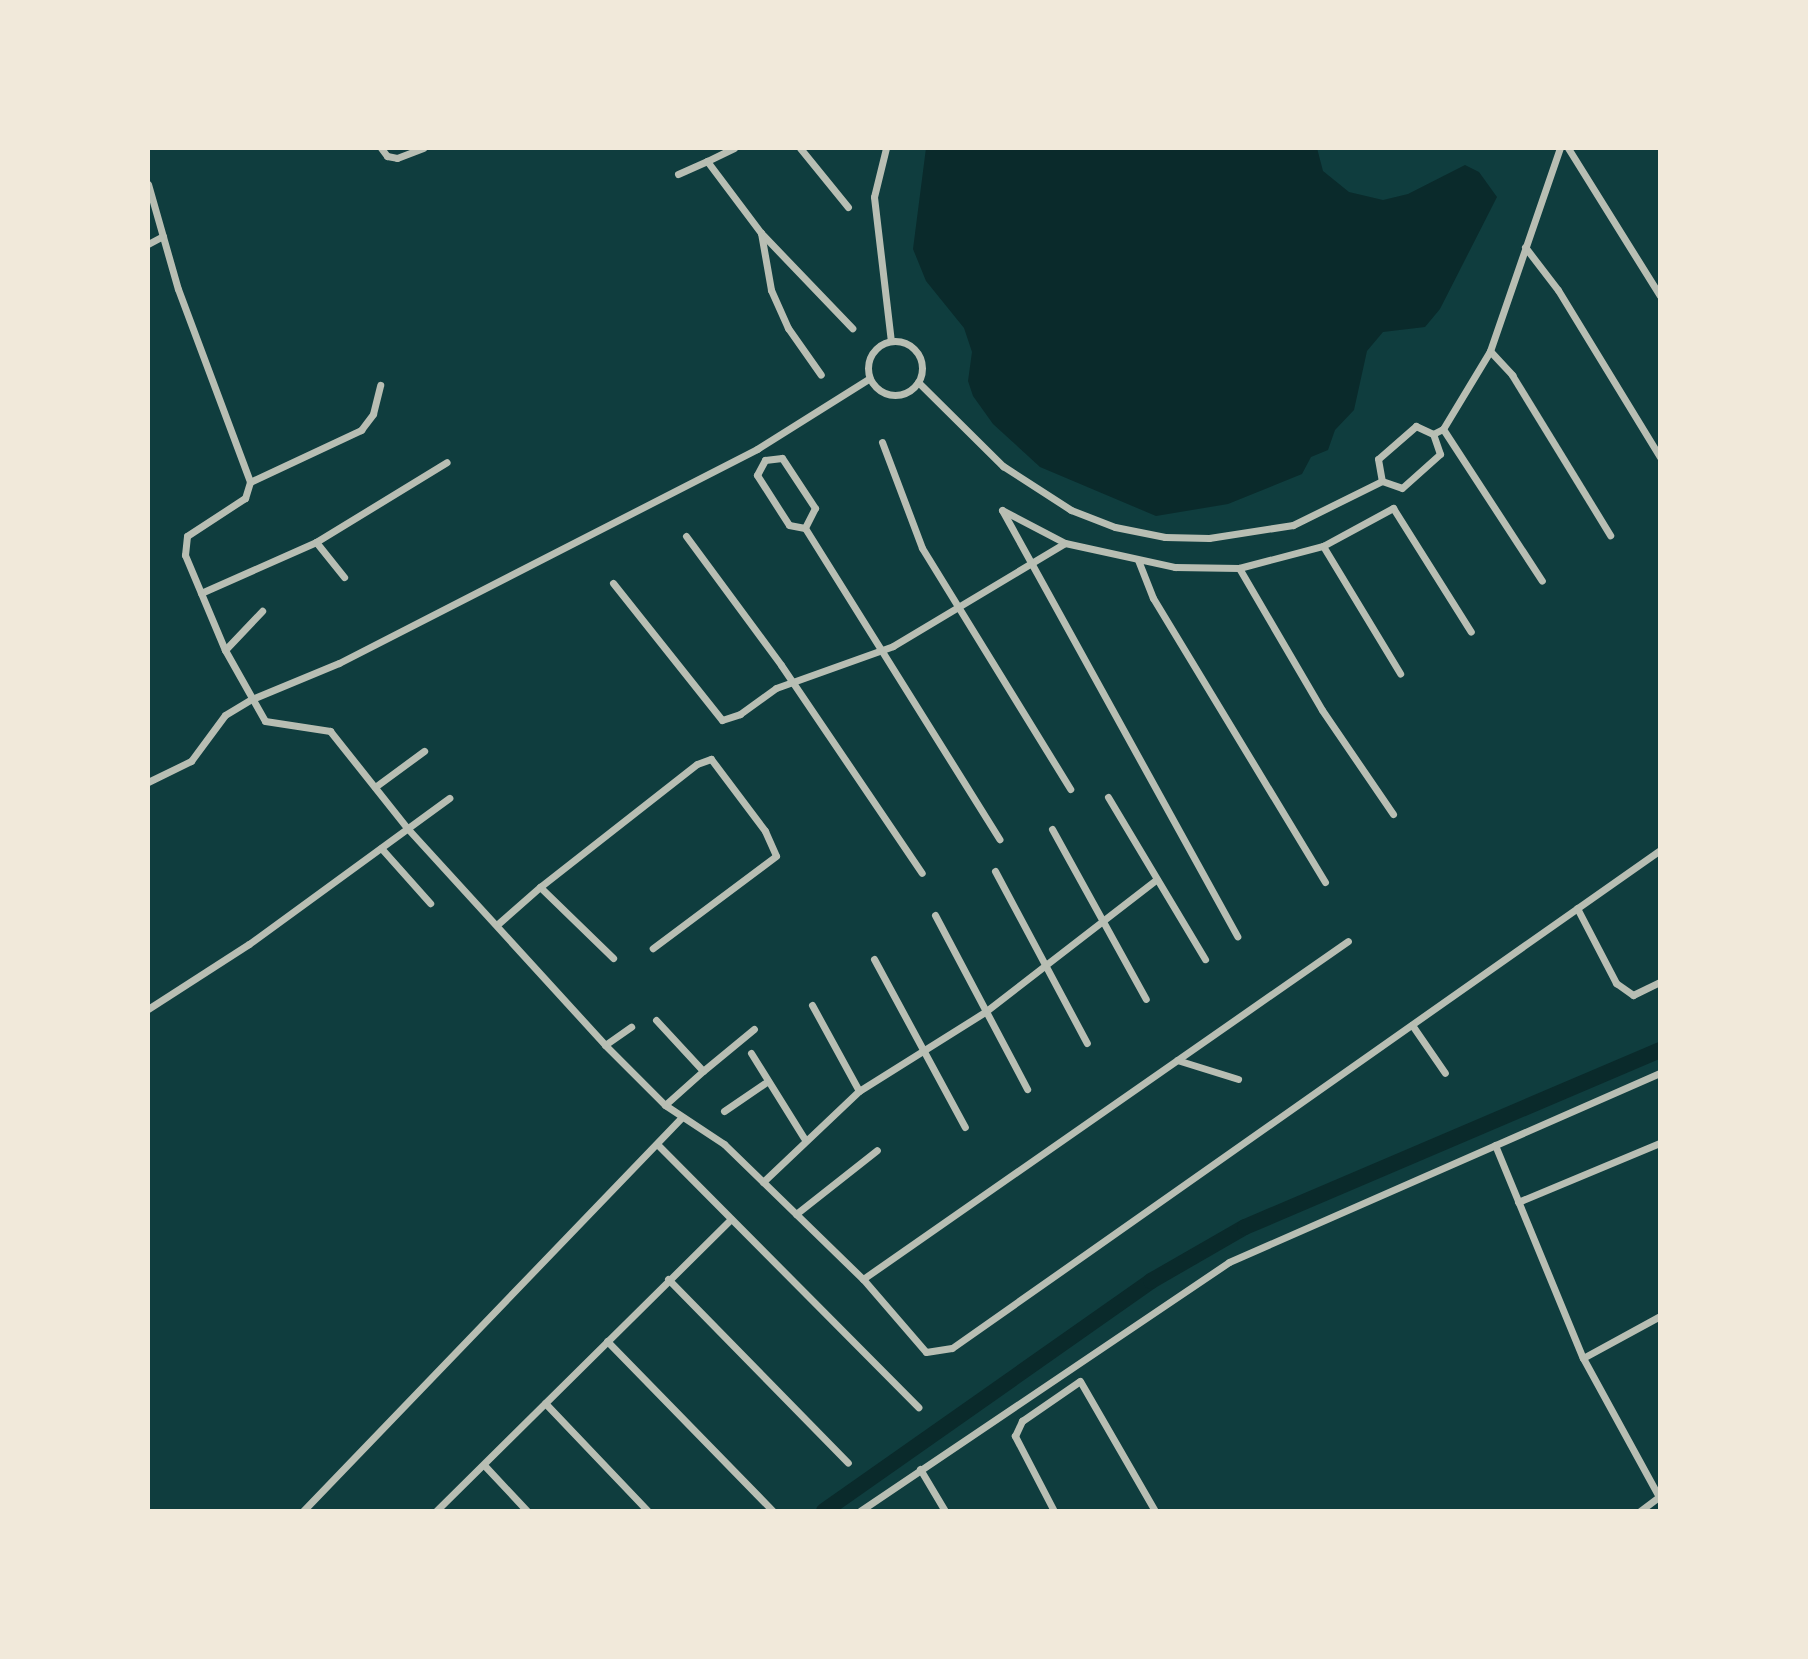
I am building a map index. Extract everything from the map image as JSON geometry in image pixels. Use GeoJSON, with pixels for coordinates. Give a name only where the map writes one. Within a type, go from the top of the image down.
{"type":"FeatureCollection","features":[{"type":"Feature","properties":{"kind":"street"},"geometry":{"type":"LineString","coordinates":[[381,148],[387,156],[397,158],[423,148]]}},
{"type":"Feature","properties":{"kind":"street"},"geometry":{"type":"LineString","coordinates":[[678,174],[734,148]]}},
{"type":"Feature","properties":{"kind":"street"},"geometry":{"type":"LineString","coordinates":[[800,148],[848,207]]}},
{"type":"Feature","properties":{"kind":"street"},"geometry":{"type":"LineString","coordinates":[[886,148],[874,197],[891,341]]}},
{"type":"Feature","properties":{"kind":"street"},"geometry":{"type":"LineString","coordinates":[[1433,434],[1443,429],[1490,351],[1560,148]]}},
{"type":"Feature","properties":{"kind":"street"},"geometry":{"type":"LineString","coordinates":[[1568,148],[1660,296]]}},
{"type":"Feature","properties":{"kind":"street"},"geometry":{"type":"LineString","coordinates":[[707,161],[761,233],[852,328]]}},
{"type":"Feature","properties":{"kind":"street"},"geometry":{"type":"LineString","coordinates":[[148,184],[163,236],[250,482],[245,498],[187,536],[185,555],[225,650],[265,721],[330,731],[408,829],[499,923],[605,1045],[665,1105],[681,1118],[707,1129],[763,1182],[863,1279],[926,1352],[941,1354],[1660,850]]}},
{"type":"Feature","properties":{"kind":"street"},"geometry":{"type":"LineString","coordinates":[[761,233],[771,290],[788,328],[821,375]]}},
{"type":"Feature","properties":{"kind":"street"},"geometry":{"type":"LineString","coordinates":[[148,244],[163,236]]}},
{"type":"Feature","properties":{"kind":"street"},"geometry":{"type":"LineString","coordinates":[[1525,247],[1558,290],[1660,457]]}},
{"type":"Feature","properties":{"kind":"street"},"geometry":{"type":"LineString","coordinates":[[870,378],[871,356],[891,341]]}},
{"type":"Feature","properties":{"kind":"street"},"geometry":{"type":"LineString","coordinates":[[870,378],[888,394],[905,393],[918,382],[919,357],[908,345],[891,341]]}},
{"type":"Feature","properties":{"kind":"street"},"geometry":{"type":"LineString","coordinates":[[1490,351],[1512,375],[1610,535]]}},
{"type":"Feature","properties":{"kind":"street"},"geometry":{"type":"LineString","coordinates":[[148,782],[191,761],[225,715],[252,699],[339,663],[757,449],[870,378]]}},
{"type":"Feature","properties":{"kind":"street"},"geometry":{"type":"LineString","coordinates":[[918,382],[1003,466],[1071,510],[1115,527],[1165,537],[1253,534],[1293,525],[1382,481],[1402,488],[1440,454],[1433,434],[1416,426],[1378,459],[1382,481]]}},
{"type":"Feature","properties":{"kind":"street"},"geometry":{"type":"LineString","coordinates":[[250,482],[361,430],[373,414],[380,385]]}},
{"type":"Feature","properties":{"kind":"street"},"geometry":{"type":"LineString","coordinates":[[1443,429],[1542,581]]}},
{"type":"Feature","properties":{"kind":"street"},"geometry":{"type":"LineString","coordinates":[[882,442],[922,548],[1070,789]]}},
{"type":"Feature","properties":{"kind":"street"},"geometry":{"type":"LineString","coordinates":[[757,449],[765,460]]}},
{"type":"Feature","properties":{"kind":"street"},"geometry":{"type":"LineString","coordinates":[[765,460],[782,458],[815,508],[805,528]]}},
{"type":"Feature","properties":{"kind":"street"},"geometry":{"type":"LineString","coordinates":[[765,460],[757,475],[789,525],[805,528],[999,839]]}},
{"type":"Feature","properties":{"kind":"street"},"geometry":{"type":"LineString","coordinates":[[201,593],[316,542],[447,462]]}},
{"type":"Feature","properties":{"kind":"street"},"geometry":{"type":"LineString","coordinates":[[1237,936],[1027,564],[1002,510],[1065,543],[1175,567],[1239,568],[1323,546],[1393,508],[1471,632]]}},
{"type":"Feature","properties":{"kind":"street"},"geometry":{"type":"LineString","coordinates":[[686,536],[792,681],[922,873]]}},
{"type":"Feature","properties":{"kind":"street"},"geometry":{"type":"LineString","coordinates":[[316,542],[344,577]]}},
{"type":"Feature","properties":{"kind":"street"},"geometry":{"type":"LineString","coordinates":[[613,583],[722,720],[792,681],[883,650],[959,609],[1065,543]]}},
{"type":"Feature","properties":{"kind":"street"},"geometry":{"type":"LineString","coordinates":[[1323,546],[1400,673]]}},
{"type":"Feature","properties":{"kind":"street"},"geometry":{"type":"LineString","coordinates":[[1138,560],[1153,598],[1325,882]]}},
{"type":"Feature","properties":{"kind":"street"},"geometry":{"type":"LineString","coordinates":[[1239,568],[1322,710],[1393,814]]}},
{"type":"Feature","properties":{"kind":"street"},"geometry":{"type":"LineString","coordinates":[[225,650],[262,611]]}},
{"type":"Feature","properties":{"kind":"street"},"geometry":{"type":"LineString","coordinates":[[375,787],[424,751]]}},
{"type":"Feature","properties":{"kind":"street"},"geometry":{"type":"LineString","coordinates":[[499,923],[697,764],[711,759],[765,831],[776,856],[653,948]]}},
{"type":"Feature","properties":{"kind":"street"},"geometry":{"type":"LineString","coordinates":[[1108,797],[1205,959]]}},
{"type":"Feature","properties":{"kind":"street"},"geometry":{"type":"LineString","coordinates":[[148,1009],[449,798]]}},
{"type":"Feature","properties":{"kind":"street"},"geometry":{"type":"LineString","coordinates":[[1052,829],[1146,999]]}},
{"type":"Feature","properties":{"kind":"street"},"geometry":{"type":"LineString","coordinates":[[381,848],[430,903]]}},
{"type":"Feature","properties":{"kind":"street"},"geometry":{"type":"LineString","coordinates":[[995,871],[1087,1043]]}},
{"type":"Feature","properties":{"kind":"street"},"geometry":{"type":"LineString","coordinates":[[763,1182],[804,1138],[859,1091],[985,1012],[1157,879]]}},
{"type":"Feature","properties":{"kind":"street"},"geometry":{"type":"LineString","coordinates":[[540,887],[613,958]]}},
{"type":"Feature","properties":{"kind":"street"},"geometry":{"type":"LineString","coordinates":[[1577,908],[1616,983],[1633,995],[1660,982]]}},
{"type":"Feature","properties":{"kind":"street"},"geometry":{"type":"LineString","coordinates":[[935,915],[1027,1089]]}},
{"type":"Feature","properties":{"kind":"street"},"geometry":{"type":"LineString","coordinates":[[863,1279],[1348,941]]}},
{"type":"Feature","properties":{"kind":"street"},"geometry":{"type":"LineString","coordinates":[[874,959],[965,1127]]}},
{"type":"Feature","properties":{"kind":"street"},"geometry":{"type":"LineString","coordinates":[[812,1005],[859,1091]]}},
{"type":"Feature","properties":{"kind":"street"},"geometry":{"type":"LineString","coordinates":[[656,1020],[703,1071]]}},
{"type":"Feature","properties":{"kind":"street"},"geometry":{"type":"LineString","coordinates":[[1412,1025],[1445,1073]]}},
{"type":"Feature","properties":{"kind":"street"},"geometry":{"type":"LineString","coordinates":[[605,1045],[631,1027]]}},
{"type":"Feature","properties":{"kind":"street"},"geometry":{"type":"LineString","coordinates":[[665,1105],[754,1029]]}},
{"type":"Feature","properties":{"kind":"street"},"geometry":{"type":"LineString","coordinates":[[751,1053],[804,1138]]}},
{"type":"Feature","properties":{"kind":"street"},"geometry":{"type":"LineString","coordinates":[[1177,1060],[1238,1079]]}},
{"type":"Feature","properties":{"kind":"street"},"geometry":{"type":"LineString","coordinates":[[860,1511],[1229,1262],[1660,1073]]}},
{"type":"Feature","properties":{"kind":"street"},"geometry":{"type":"LineString","coordinates":[[724,1111],[768,1081]]}},
{"type":"Feature","properties":{"kind":"street"},"geometry":{"type":"LineString","coordinates":[[303,1511],[681,1118]]}},
{"type":"Feature","properties":{"kind":"street"},"geometry":{"type":"LineString","coordinates":[[657,1144],[918,1407]]}},
{"type":"Feature","properties":{"kind":"street"},"geometry":{"type":"LineString","coordinates":[[1495,1145],[1583,1358],[1659,1496],[1640,1511]]}},
{"type":"Feature","properties":{"kind":"street"},"geometry":{"type":"LineString","coordinates":[[1518,1202],[1659,1146]]}},
{"type":"Feature","properties":{"kind":"street"},"geometry":{"type":"LineString","coordinates":[[796,1214],[877,1150]]}},
{"type":"Feature","properties":{"kind":"street"},"geometry":{"type":"LineString","coordinates":[[436,1511],[731,1219]]}},
{"type":"Feature","properties":{"kind":"street"},"geometry":{"type":"LineString","coordinates":[[668,1279],[848,1463]]}},
{"type":"Feature","properties":{"kind":"street"},"geometry":{"type":"LineString","coordinates":[[1583,1358],[1660,1316]]}},
{"type":"Feature","properties":{"kind":"street"},"geometry":{"type":"LineString","coordinates":[[607,1341],[773,1511]]}},
{"type":"Feature","properties":{"kind":"street"},"geometry":{"type":"LineString","coordinates":[[1054,1511],[1015,1436],[1022,1421],[1080,1381],[1155,1511]]}},
{"type":"Feature","properties":{"kind":"street"},"geometry":{"type":"LineString","coordinates":[[545,1403],[648,1511]]}},
{"type":"Feature","properties":{"kind":"street"},"geometry":{"type":"LineString","coordinates":[[484,1465],[527,1511]]}},
{"type":"Feature","properties":{"kind":"street"},"geometry":{"type":"LineString","coordinates":[[920,1469],[945,1511]]}},
{"type":"Feature","properties":{"kind":"water"},"geometry":{"type":"Polygon","coordinates":[[[926,148],[1317,148],[1323,171],[1349,192],[1383,200],[1408,194],[1465,165],[1479,172],[1497,197],[1440,309],[1425,327],[1383,332],[1367,351],[1354,410],[1335,430],[1328,450],[1311,457],[1302,474],[1228,504],[1156,516],[1040,467],[993,424],[973,396],[968,381],[972,352],[964,328],[926,281],[913,249],[926,148]]]}},
{"type":"Feature","properties":{"kind":"waterway"},"geometry":{"type":"LineString","coordinates":[[824,1511],[1151,1281],[1245,1227],[1660,1050]]}}]}
